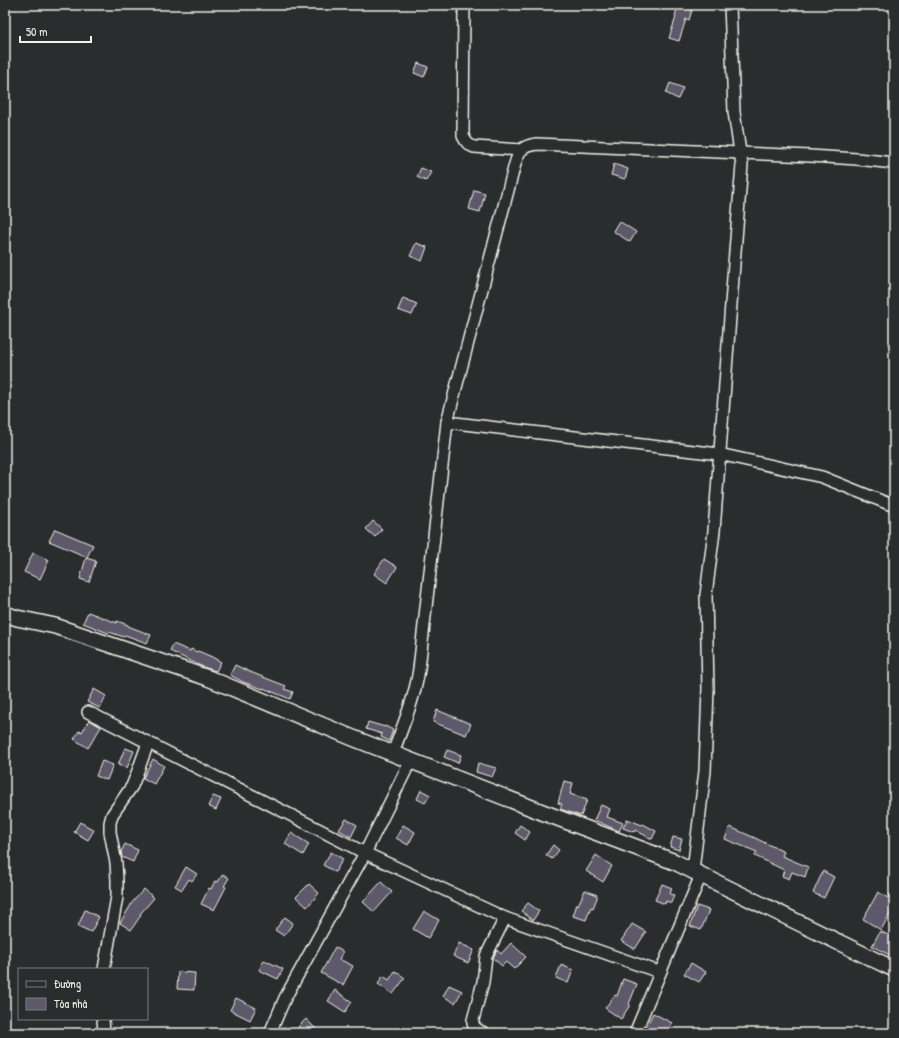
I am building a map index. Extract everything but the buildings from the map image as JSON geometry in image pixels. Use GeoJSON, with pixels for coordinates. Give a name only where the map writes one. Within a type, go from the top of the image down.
{"type":"FeatureCollection","features":[{"type":"Feature","properties":{"kind":"main road"},"geometry":{"type":"LineString","coordinates":[[5,614],[55,626],[208,678],[392,753],[675,862],[894,969]]}},
{"type":"Feature","properties":{"kind":"street"},"geometry":{"type":"LineString","coordinates":[[464,5],[463,136],[469,145],[521,150]]}},
{"type":"Feature","properties":{"kind":"street"},"geometry":{"type":"LineString","coordinates":[[635,1033],[660,972],[697,873],[706,771],[708,695],[706,595],[714,531],[742,165],[734,112],[730,5]]}},
{"type":"Feature","properties":{"kind":"street"},"geometry":{"type":"LineString","coordinates":[[392,753],[410,707],[416,686],[447,422],[515,164],[521,150],[530,144],[537,144],[740,152],[849,158],[894,163]]}},
{"type":"Feature","properties":{"kind":"street"},"geometry":{"type":"LineString","coordinates":[[447,422],[719,454],[822,477],[894,506]]}},
{"type":"Feature","properties":{"kind":"street"},"geometry":{"type":"LineString","coordinates":[[88,712],[365,853],[505,918],[660,972]]}},
{"type":"Feature","properties":{"kind":"street"},"geometry":{"type":"LineString","coordinates":[[104,968],[117,897],[116,863],[110,832],[110,823],[112,815],[132,786],[148,743]]}},
{"type":"Feature","properties":{"kind":"street"},"geometry":{"type":"LineString","coordinates":[[270,1033],[285,998],[365,853],[411,760]]}},
{"type":"Feature","properties":{"kind":"street"},"geometry":{"type":"LineString","coordinates":[[484,1033],[472,1024],[483,982],[486,956],[505,918]]}},
{"type":"Feature","properties":{"kind":"street"},"geometry":{"type":"LineString","coordinates":[[103,1020],[104,1033]]}}]}
